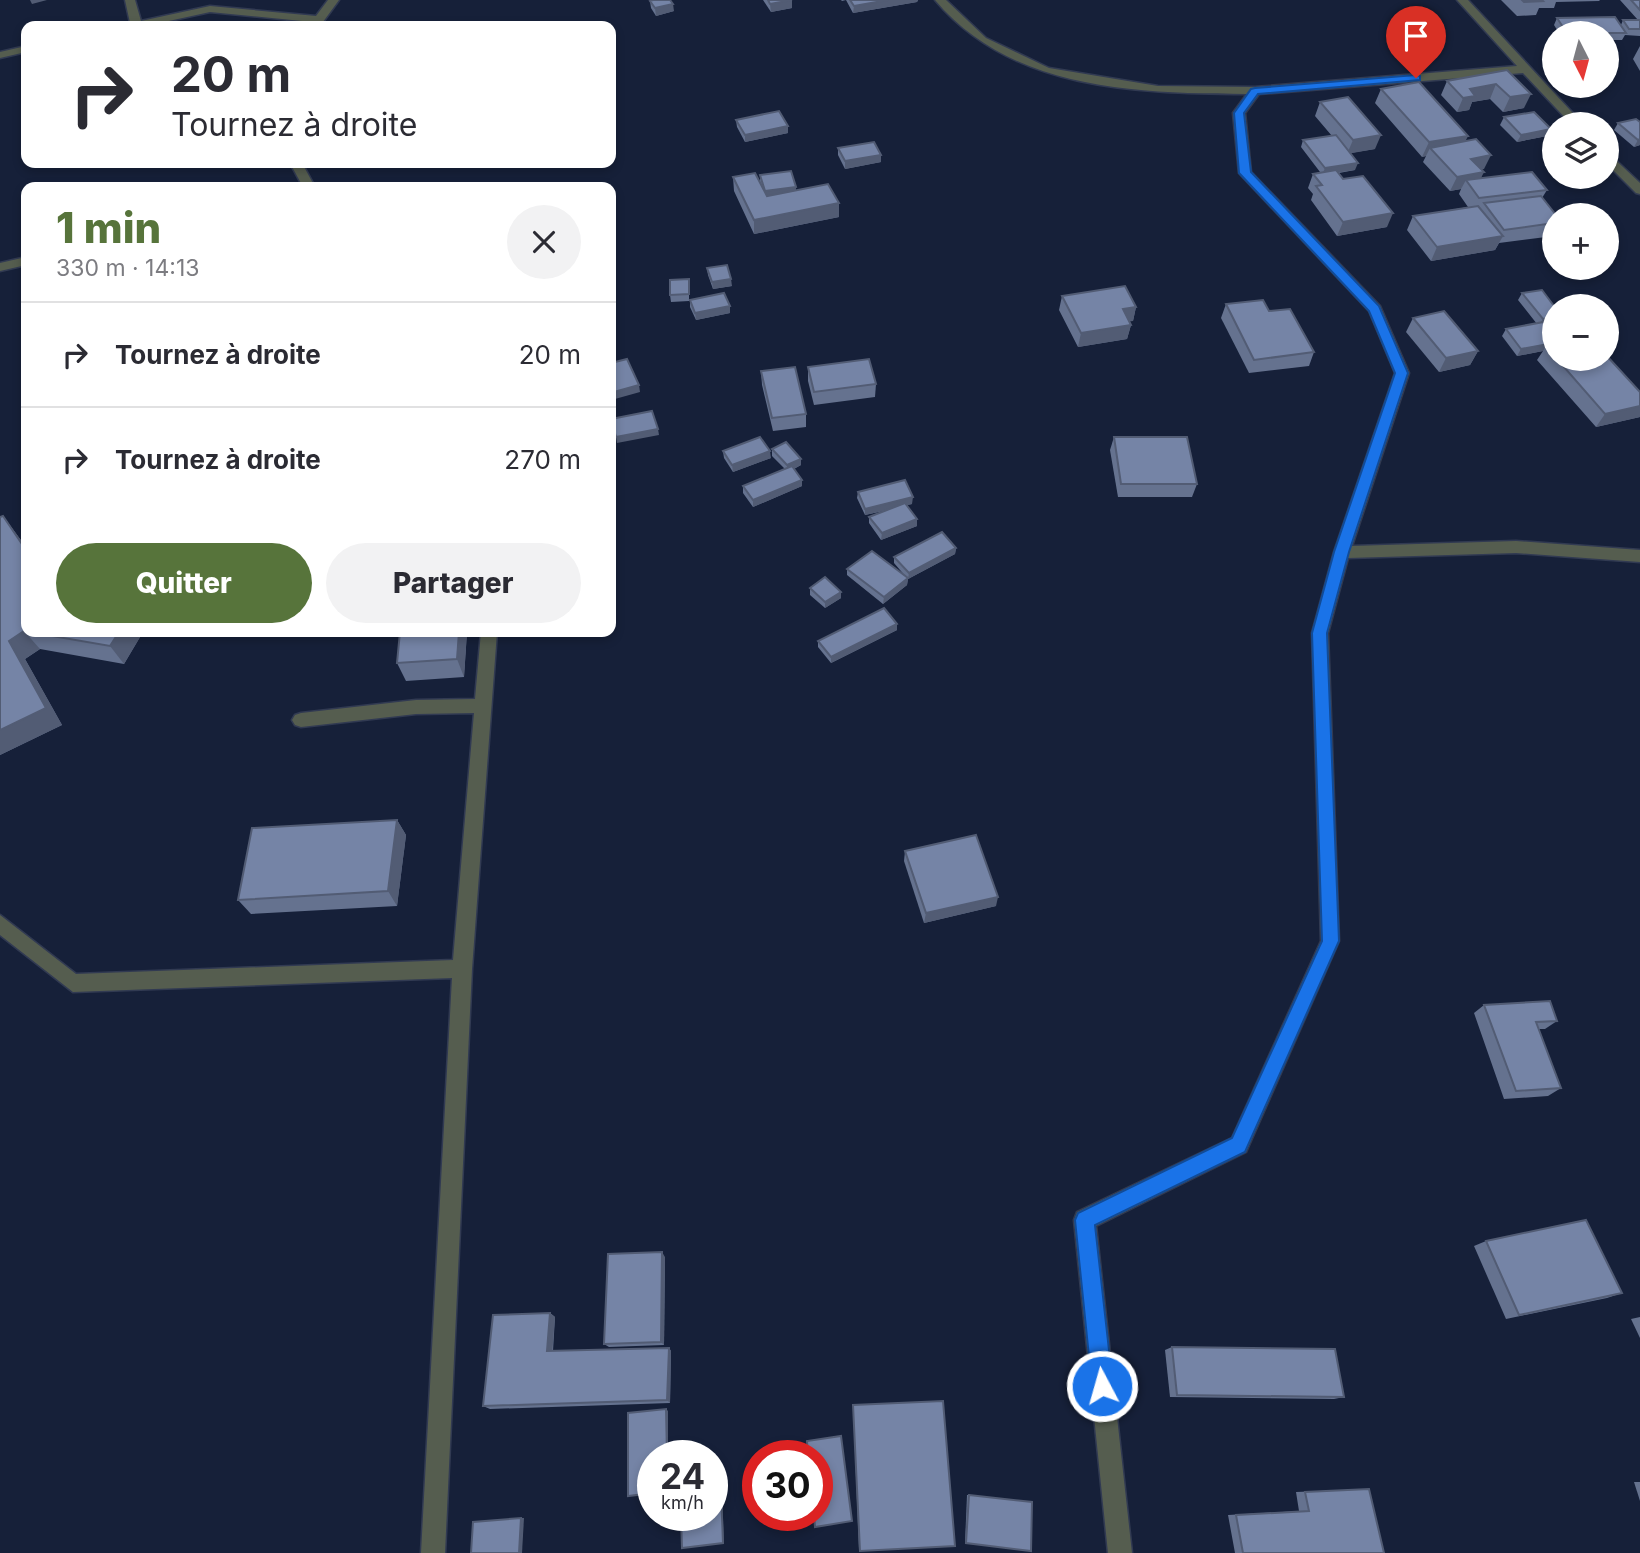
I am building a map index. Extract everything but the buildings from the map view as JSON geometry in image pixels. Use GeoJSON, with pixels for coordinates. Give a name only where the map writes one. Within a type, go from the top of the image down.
{"type":"FeatureCollection","features":[{"type":"Feature","properties":{"kind":"street"},"geometry":{"type":"LineString","coordinates":[[130,0],[133,21]]}},
{"type":"Feature","properties":{"kind":"street"},"geometry":{"type":"LineString","coordinates":[[317,21],[334,0]]}},
{"type":"Feature","properties":{"kind":"street"},"geometry":{"type":"LineString","coordinates":[[940,0],[982,40],[1046,71],[1158,90],[1255,91],[1524,69]]}},
{"type":"Feature","properties":{"kind":"street"},"geometry":{"type":"LineString","coordinates":[[1462,0],[1565,112]]}},
{"type":"Feature","properties":{"kind":"street"},"geometry":{"type":"LineString","coordinates":[[156,21],[210,9],[308,21]]}},
{"type":"Feature","properties":{"kind":"street"},"geometry":{"type":"LineString","coordinates":[[0,55],[21,50]]}},
{"type":"Feature","properties":{"kind":"street"},"geometry":{"type":"LineString","coordinates":[[1120,1553],[1085,1220],[1239,1145],[1330,941],[1320,633],[1342,552],[1402,373],[1375,309],[1245,173],[1239,113],[1255,91]]}},
{"type":"Feature","properties":{"kind":"street"},"geometry":{"type":"LineString","coordinates":[[1619,168],[1640,190]]}},
{"type":"Feature","properties":{"kind":"street"},"geometry":{"type":"LineString","coordinates":[[0,267],[21,262]]}},
{"type":"Feature","properties":{"kind":"street"},"geometry":{"type":"LineString","coordinates":[[1342,552],[1516,547],[1640,556]]}},
{"type":"Feature","properties":{"kind":"street"},"geometry":{"type":"LineString","coordinates":[[433,1553],[462,969],[489,637]]}},
{"type":"Feature","properties":{"kind":"street"},"geometry":{"type":"LineString","coordinates":[[301,720],[416,707],[484,706]]}},
{"type":"Feature","properties":{"kind":"street"},"geometry":{"type":"LineString","coordinates":[[0,924],[73,983],[462,969]]}},
{"type":"Feature","properties":{"kind":"route"},"geometry":{"type":"LineString","coordinates":[[1102,1386],[1085,1220],[1239,1145],[1330,941],[1320,633],[1342,552],[1402,373],[1375,309],[1245,173],[1239,113],[1255,91],[1416,78]]}}]}
